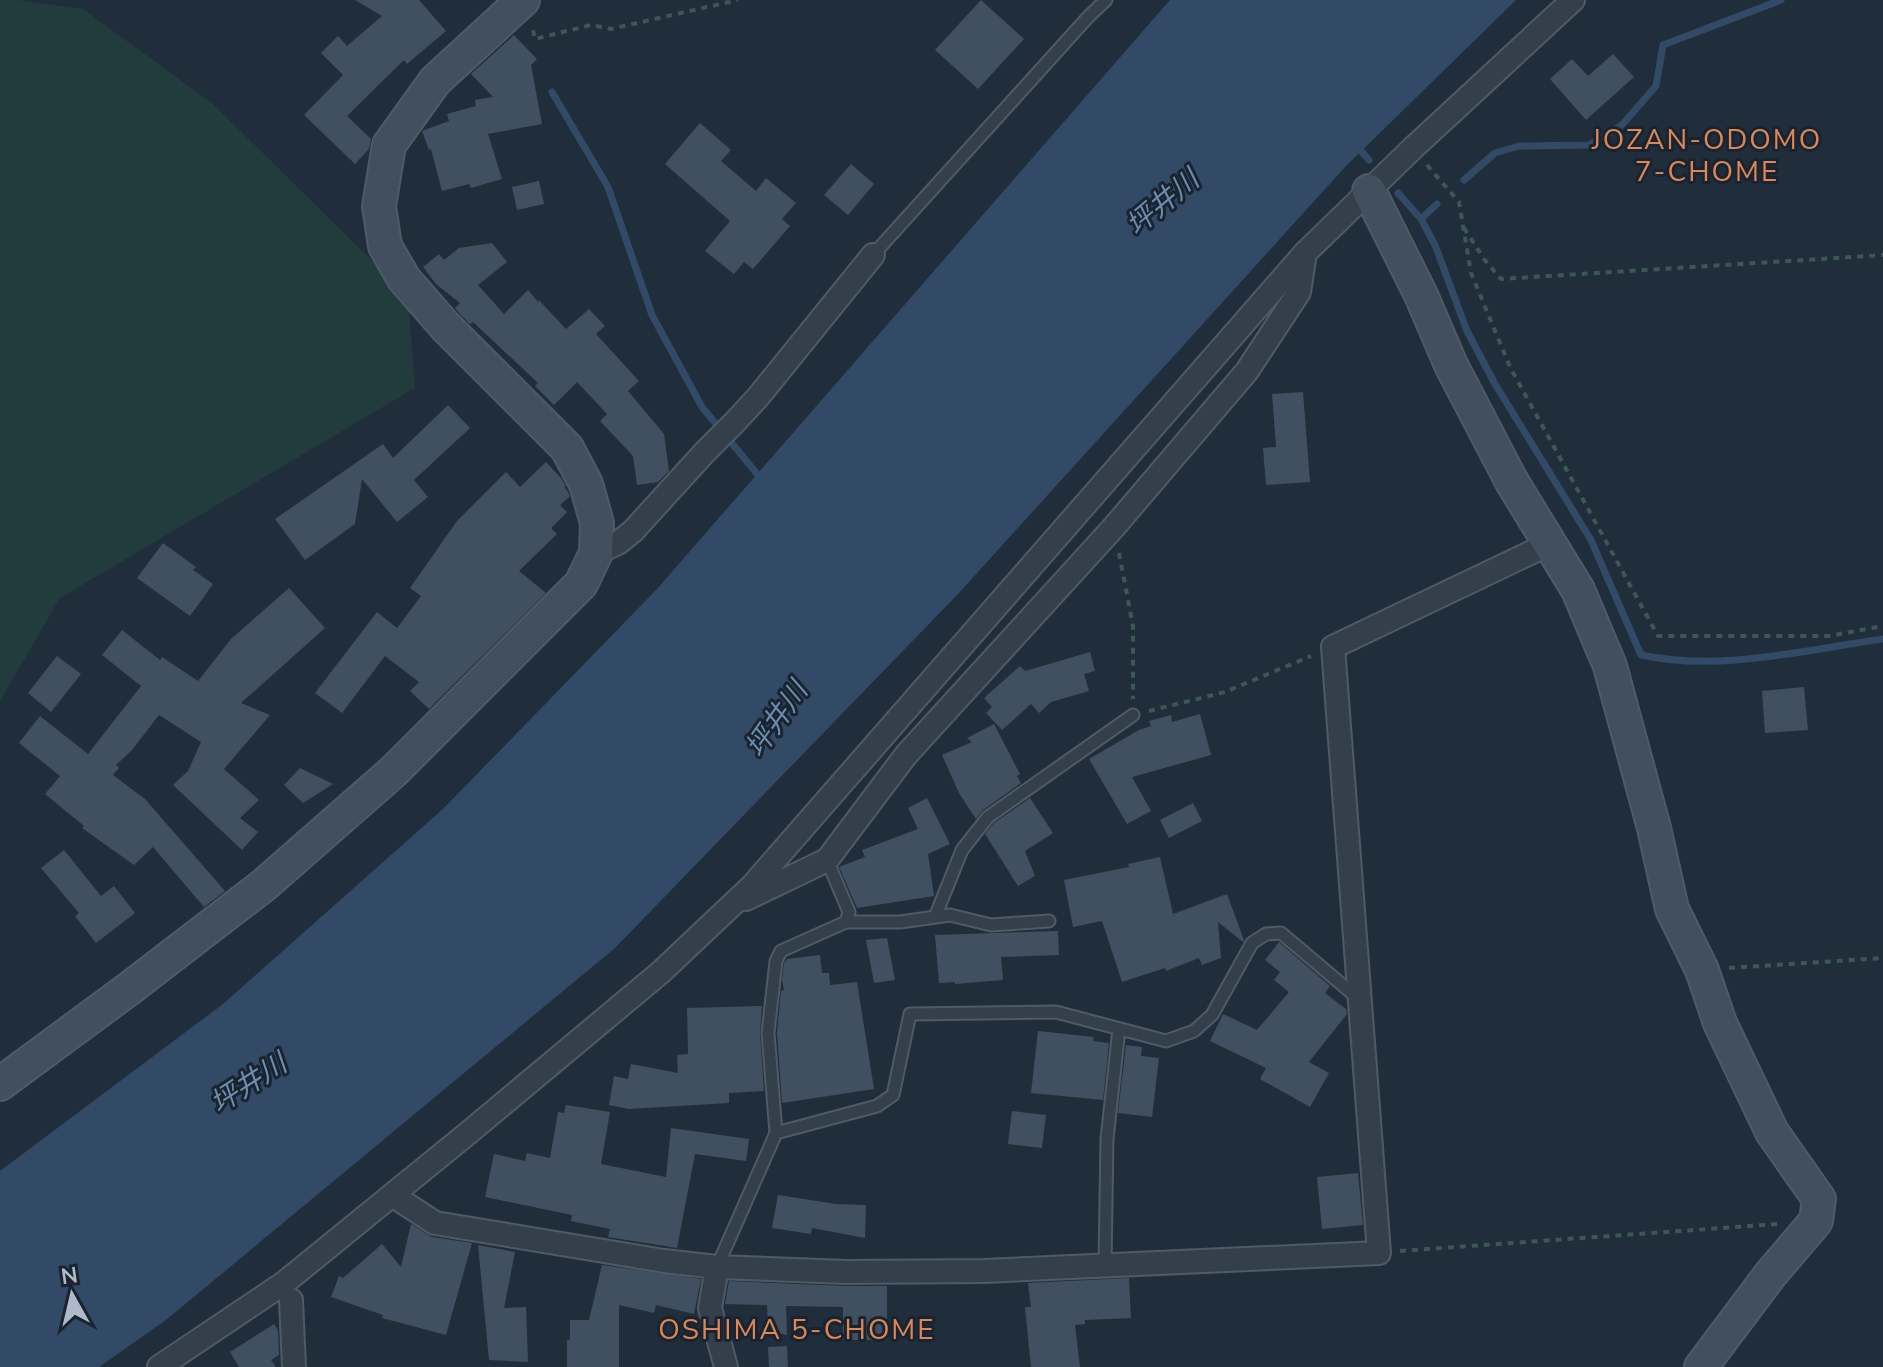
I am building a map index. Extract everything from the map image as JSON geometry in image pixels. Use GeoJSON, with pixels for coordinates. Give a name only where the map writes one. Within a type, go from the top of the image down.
{"type":"FeatureCollection","features":[{"type":"Feature","properties":{"kind":"street"},"geometry":{"type":"LineString","coordinates":[[159,1367],[284,1283],[661,972],[752,886],[1305,253],[1573,0]]}},
{"type":"Feature","properties":{"kind":"street"},"geometry":{"type":"LineString","coordinates":[[0,1084],[264,885],[394,771],[581,584],[596,553],[597,523],[586,484],[567,448],[445,326],[404,279],[385,246],[379,206],[389,145],[435,81],[528,13]]}},
{"type":"Feature","properties":{"kind":"street"},"geometry":{"type":"LineString","coordinates":[[1369,191],[1421,295],[1451,365],[1512,482],[1578,590],[1610,666],[1654,828],[1672,909],[1702,970],[1720,1023],[1772,1132],[1819,1199],[1816,1221],[1770,1275],[1701,1367]]}},
{"type":"Feature","properties":{"kind":"street"},"geometry":{"type":"LineString","coordinates":[[730,906],[827,860],[906,755],[1114,527],[1247,371],[1299,292],[1305,253]]}},
{"type":"Feature","properties":{"kind":"street"},"geometry":{"type":"LineString","coordinates":[[596,553],[618,543],[633,531],[734,423],[873,255]]}},
{"type":"Feature","properties":{"kind":"street"},"geometry":{"type":"LineString","coordinates":[[392,1195],[435,1223],[717,1267],[862,1272],[984,1271],[1379,1253],[1333,647],[1549,544]]}},
{"type":"Feature","properties":{"kind":"street"},"geometry":{"type":"LineString","coordinates":[[717,1267],[710,1308],[726,1367]]}},
{"type":"Feature","properties":{"kind":"street"},"geometry":{"type":"LineString","coordinates":[[291,1300],[294,1367]]}},
{"type":"Feature","properties":{"kind":"lane"},"geometry":{"type":"LineString","coordinates":[[873,255],[1106,0]]}},
{"type":"Feature","properties":{"kind":"lane"},"geometry":{"type":"LineString","coordinates":[[935,917],[962,850],[988,817],[1133,715]]}},
{"type":"Feature","properties":{"kind":"lane"},"geometry":{"type":"LineString","coordinates":[[827,860],[849,912],[846,922]]}},
{"type":"Feature","properties":{"kind":"lane"},"geometry":{"type":"LineString","coordinates":[[717,1267],[776,1133],[768,1033],[776,961],[781,951],[846,922],[900,922],[950,915],[991,925],[1049,921]]}},
{"type":"Feature","properties":{"kind":"lane"},"geometry":{"type":"LineString","coordinates":[[776,1133],[877,1106],[893,1095],[910,1014],[1056,1012],[1166,1041],[1194,1031],[1212,1015],[1252,943],[1266,934],[1281,933],[1359,999]]}},
{"type":"Feature","properties":{"kind":"lane"},"geometry":{"type":"LineString","coordinates":[[1105,1265],[1107,1139],[1119,1029]]}},
{"type":"Feature","properties":{"kind":"path"},"geometry":{"type":"LineString","coordinates":[[528,13],[535,39],[591,25],[611,29],[738,0]]}},
{"type":"Feature","properties":{"kind":"path"},"geometry":{"type":"LineString","coordinates":[[1413,148],[1459,202],[1471,273],[1510,367],[1658,636],[1829,636],[1883,626]]}},
{"type":"Feature","properties":{"kind":"path"},"geometry":{"type":"LineString","coordinates":[[1463,226],[1501,279],[1883,255]]}},
{"type":"Feature","properties":{"kind":"path"},"geometry":{"type":"LineString","coordinates":[[1114,527],[1133,626],[1133,715],[1225,692],[1333,647]]}},
{"type":"Feature","properties":{"kind":"path"},"geometry":{"type":"LineString","coordinates":[[1702,970],[1883,958]]}},
{"type":"Feature","properties":{"kind":"path"},"geometry":{"type":"LineString","coordinates":[[1379,1253],[1816,1221]]}},
{"type":"Feature","properties":{"kind":"green space"},"geometry":{"type":"Polygon","coordinates":[[[0,0],[83,9],[212,103],[408,296],[415,388],[60,598],[0,701],[0,0]]]}},
{"type":"Feature","properties":{"kind":"water","name":"坪井川"},"geometry":{"type":"Polygon","coordinates":[[[1170,0],[1516,0],[1346,166],[958,594],[615,948],[166,1320],[99,1367],[0,1367],[0,1171],[223,1004],[444,808],[657,589],[1170,0]]]}},
{"type":"Feature","properties":{"kind":"building"},"geometry":{"type":"Polygon","coordinates":[[[355,0],[419,0],[446,31],[407,64],[404,60],[347,116],[371,139],[369,149],[355,164],[304,115],[343,75],[321,53],[338,36],[347,46],[382,16],[355,0]]]}},
{"type":"Feature","properties":{"kind":"building"},"geometry":{"type":"Polygon","coordinates":[[[981,0],[1024,39],[978,89],[935,50],[981,0]]]}},
{"type":"Feature","properties":{"kind":"building"},"geometry":{"type":"Polygon","coordinates":[[[514,35],[537,59],[531,65],[542,124],[488,134],[502,179],[471,188],[469,184],[442,191],[431,149],[422,131],[449,121],[447,114],[476,106],[475,100],[493,97],[471,74],[514,35]]]}},
{"type":"Feature","properties":{"kind":"building"},"geometry":{"type":"Polygon","coordinates":[[[1613,54],[1634,77],[1586,120],[1550,79],[1572,59],[1588,76],[1613,54]]]}},
{"type":"Feature","properties":{"kind":"building"},"geometry":{"type":"Polygon","coordinates":[[[700,123],[731,150],[721,161],[756,191],[766,178],[796,203],[782,219],[790,226],[753,269],[744,262],[734,274],[705,251],[730,221],[665,164],[700,123]]]}},
{"type":"Feature","properties":{"kind":"building"},"geometry":{"type":"Polygon","coordinates":[[[851,164],[874,184],[848,215],[824,195],[851,164]]]}},
{"type":"Feature","properties":{"kind":"building"},"geometry":{"type":"Polygon","coordinates":[[[539,181],[544,204],[517,210],[512,187],[539,181]]]}},
{"type":"Feature","properties":{"kind":"building"},"geometry":{"type":"Polygon","coordinates":[[[492,243],[507,262],[478,285],[504,314],[528,290],[566,329],[589,309],[605,326],[596,334],[639,381],[628,391],[664,434],[669,471],[658,482],[637,485],[633,456],[600,421],[607,414],[577,382],[554,405],[535,386],[538,383],[473,322],[470,324],[459,313],[455,308],[460,303],[436,284],[423,267],[439,254],[444,260],[459,248],[492,243]]]}},
{"type":"Feature","properties":{"kind":"building"},"geometry":{"type":"Polygon","coordinates":[[[1303,392],[1310,482],[1266,485],[1263,448],[1276,447],[1272,394],[1303,392]]]}},
{"type":"Feature","properties":{"kind":"building"},"geometry":{"type":"Polygon","coordinates":[[[448,405],[470,428],[414,480],[428,497],[397,522],[362,479],[355,524],[305,560],[275,519],[383,444],[393,458],[448,405]]]}},
{"type":"Feature","properties":{"kind":"building"},"geometry":{"type":"Polygon","coordinates":[[[546,462],[566,486],[570,496],[560,505],[567,512],[551,528],[557,534],[519,571],[546,593],[429,709],[410,691],[419,682],[385,656],[342,713],[315,693],[377,612],[397,628],[421,596],[410,588],[457,521],[506,472],[520,487],[546,462]]]}},
{"type":"Feature","properties":{"kind":"building"},"geometry":{"type":"Polygon","coordinates":[[[163,543],[213,584],[190,616],[137,578],[163,543]]]}},
{"type":"Feature","properties":{"kind":"building"},"geometry":{"type":"Polygon","coordinates":[[[289,588],[325,628],[241,703],[270,715],[224,769],[259,800],[240,818],[258,832],[242,850],[173,785],[188,771],[201,742],[159,715],[116,765],[119,768],[113,775],[145,799],[225,891],[204,907],[153,847],[134,865],[82,828],[84,826],[45,794],[60,776],[19,743],[40,716],[88,754],[141,686],[102,655],[122,630],[160,660],[162,657],[198,681],[231,639],[289,588]]]}},
{"type":"Feature","properties":{"kind":"building"},"geometry":{"type":"Polygon","coordinates":[[[1090,652],[1095,671],[1084,674],[1089,691],[1051,702],[1039,713],[1031,704],[1002,730],[986,713],[992,707],[984,698],[1020,666],[1025,671],[1090,652]]]}},
{"type":"Feature","properties":{"kind":"building"},"geometry":{"type":"Polygon","coordinates":[[[57,656],[81,674],[51,712],[28,693],[57,656]]]}},
{"type":"Feature","properties":{"kind":"building"},"geometry":{"type":"Polygon","coordinates":[[[1804,687],[1808,730],[1765,733],[1762,691],[1804,687]]]}},
{"type":"Feature","properties":{"kind":"building"},"geometry":{"type":"Polygon","coordinates":[[[1200,714],[1211,755],[1132,777],[1151,811],[1127,824],[1089,759],[1151,726],[1149,721],[1171,715],[1172,722],[1200,714]]]}},
{"type":"Feature","properties":{"kind":"building"},"geometry":{"type":"Polygon","coordinates":[[[994,724],[1020,774],[1017,776],[1021,783],[983,810],[976,819],[959,793],[942,755],[972,742],[967,738],[994,724]]]}},
{"type":"Feature","properties":{"kind":"building"},"geometry":{"type":"Polygon","coordinates":[[[300,768],[333,784],[303,803],[284,785],[300,768]]]}},
{"type":"Feature","properties":{"kind":"building"},"geometry":{"type":"Polygon","coordinates":[[[927,798],[950,844],[928,854],[934,896],[857,908],[839,867],[865,857],[862,850],[918,829],[908,808],[927,798]]]}},
{"type":"Feature","properties":{"kind":"building"},"geometry":{"type":"Polygon","coordinates":[[[1030,798],[1053,833],[1025,851],[1035,876],[1018,886],[985,834],[994,823],[1030,798]]]}},
{"type":"Feature","properties":{"kind":"building"},"geometry":{"type":"Polygon","coordinates":[[[1193,803],[1202,821],[1169,838],[1160,820],[1193,803]]]}},
{"type":"Feature","properties":{"kind":"building"},"geometry":{"type":"Polygon","coordinates":[[[64,850],[101,896],[114,886],[135,913],[96,943],[75,916],[79,913],[41,868],[64,850]]]}},
{"type":"Feature","properties":{"kind":"building"},"geometry":{"type":"Polygon","coordinates":[[[1160,857],[1173,914],[1227,894],[1244,940],[1218,922],[1221,958],[1202,965],[1199,958],[1166,971],[1165,968],[1122,982],[1102,921],[1073,927],[1064,880],[1129,867],[1128,864],[1160,857]]]}},
{"type":"Feature","properties":{"kind":"building"},"geometry":{"type":"Polygon","coordinates":[[[1058,931],[1059,955],[1001,957],[1003,980],[939,983],[935,935],[1058,931]]]}},
{"type":"Feature","properties":{"kind":"building"},"geometry":{"type":"Polygon","coordinates":[[[887,938],[895,980],[874,983],[866,940],[887,938]]]}},
{"type":"Feature","properties":{"kind":"building"},"geometry":{"type":"Polygon","coordinates":[[[1279,942],[1330,986],[1325,993],[1346,1009],[1347,1014],[1309,1062],[1329,1073],[1310,1107],[1260,1079],[1266,1068],[1210,1041],[1223,1014],[1257,1030],[1289,992],[1274,980],[1280,972],[1265,960],[1279,942]]]}},
{"type":"Feature","properties":{"kind":"building"},"geometry":{"type":"Polygon","coordinates":[[[820,955],[822,973],[829,973],[830,985],[857,982],[874,1089],[782,1103],[777,1033],[781,991],[784,990],[784,963],[787,959],[820,955]]]}},
{"type":"Feature","properties":{"kind":"building"},"geometry":{"type":"Polygon","coordinates":[[[762,1006],[760,1034],[764,1091],[729,1093],[729,1103],[629,1109],[609,1105],[614,1076],[628,1079],[631,1064],[678,1073],[677,1055],[688,1054],[687,1008],[762,1006]]]}},
{"type":"Feature","properties":{"kind":"building"},"geometry":{"type":"Polygon","coordinates":[[[1038,1031],[1094,1037],[1093,1041],[1109,1043],[1103,1100],[1031,1093],[1038,1031]]]}},
{"type":"Feature","properties":{"kind":"building"},"geometry":{"type":"Polygon","coordinates":[[[1126,1045],[1142,1047],[1141,1056],[1159,1058],[1152,1117],[1118,1113],[1126,1045]]]}},
{"type":"Feature","properties":{"kind":"building"},"geometry":{"type":"Polygon","coordinates":[[[566,1105],[610,1112],[601,1164],[666,1177],[671,1128],[749,1139],[746,1161],[695,1154],[677,1248],[608,1237],[610,1229],[571,1221],[572,1215],[485,1197],[494,1154],[525,1161],[527,1153],[550,1158],[558,1112],[564,1113],[566,1105]]]}},
{"type":"Feature","properties":{"kind":"building"},"geometry":{"type":"Polygon","coordinates":[[[1012,1111],[1046,1115],[1042,1148],[1008,1144],[1012,1111]]]}},
{"type":"Feature","properties":{"kind":"building"},"geometry":{"type":"Polygon","coordinates":[[[1358,1173],[1363,1225],[1322,1229],[1317,1177],[1358,1173]]]}},
{"type":"Feature","properties":{"kind":"building"},"geometry":{"type":"Polygon","coordinates":[[[778,1195],[866,1205],[865,1238],[812,1228],[811,1234],[772,1228],[778,1195]]]}},
{"type":"Feature","properties":{"kind":"building"},"geometry":{"type":"Polygon","coordinates":[[[411,1224],[432,1237],[472,1243],[446,1335],[382,1318],[383,1315],[331,1297],[339,1276],[343,1278],[382,1244],[401,1267],[411,1224]]]}},
{"type":"Feature","properties":{"kind":"building"},"geometry":{"type":"Polygon","coordinates":[[[478,1245],[515,1252],[504,1308],[526,1307],[528,1362],[489,1360],[478,1245]]]}},
{"type":"Feature","properties":{"kind":"building"},"geometry":{"type":"Polygon","coordinates":[[[602,1265],[701,1279],[694,1314],[656,1305],[654,1313],[619,1305],[619,1367],[567,1367],[570,1320],[589,1320],[602,1265]]]}},
{"type":"Feature","properties":{"kind":"building"},"geometry":{"type":"Polygon","coordinates":[[[1129,1278],[1131,1318],[1085,1320],[1085,1324],[1075,1325],[1080,1367],[1031,1367],[1025,1307],[1031,1307],[1028,1283],[1129,1278]]]}},
{"type":"Feature","properties":{"kind":"building"},"geometry":{"type":"Polygon","coordinates":[[[729,1281],[887,1286],[887,1340],[843,1340],[843,1307],[786,1306],[787,1335],[768,1331],[767,1305],[725,1304],[729,1281]]]}},
{"type":"Feature","properties":{"kind":"building"},"geometry":{"type":"Polygon","coordinates":[[[274,1324],[278,1330],[279,1355],[271,1360],[276,1367],[239,1367],[230,1352],[274,1324]]]}},
{"type":"Feature","properties":{"kind":"building"},"geometry":{"type":"Polygon","coordinates":[[[787,1346],[788,1367],[769,1367],[768,1347],[787,1346]]]}},
{"type":"Feature","properties":{"kind":"waterway"},"geometry":{"type":"LineString","coordinates":[[1464,180],[1495,153],[1519,146],[1589,145],[1622,125],[1656,86],[1663,45],[1781,0]]}},
{"type":"Feature","properties":{"kind":"waterway"},"geometry":{"type":"LineString","coordinates":[[552,92],[608,187],[652,315],[702,407],[763,481]]}},
{"type":"Feature","properties":{"kind":"waterway"},"geometry":{"type":"LineString","coordinates":[[1355,144],[1369,160]]}},
{"type":"Feature","properties":{"kind":"waterway"},"geometry":{"type":"LineString","coordinates":[[1398,193],[1421,219],[1435,245],[1467,331],[1495,384],[1591,540],[1641,655],[1701,661],[1762,658],[1883,639]]}},
{"type":"Feature","properties":{"kind":"waterway"},"geometry":{"type":"LineString","coordinates":[[1421,219],[1437,204]]}},
{"type":"Feature","properties":{"kind":"district","name":"JOZAN-ODOMO 7-CHOME"},"geometry":{"type":"Point","coordinates":[1707,155]}},
{"type":"Feature","properties":{"kind":"district","name":"OSHIMA 5-CHOME"},"geometry":{"type":"Point","coordinates":[797,1329]}}]}
